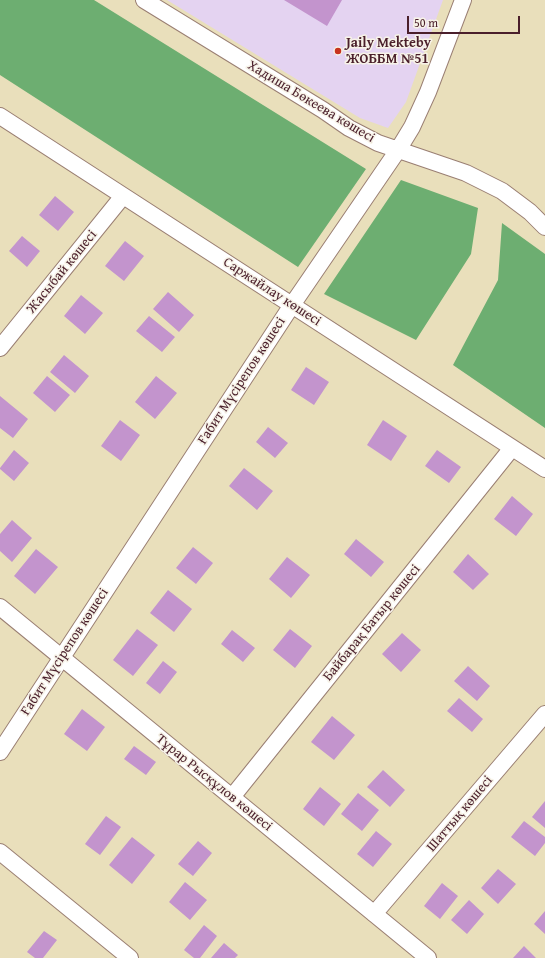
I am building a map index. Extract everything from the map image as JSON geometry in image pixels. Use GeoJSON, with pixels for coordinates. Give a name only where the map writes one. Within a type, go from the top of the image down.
{"type":"FeatureCollection","features":[{"type":"Feature","properties":{"kind":"street","name":"Хадиша Бөкеева көшесі"},"geometry":{"type":"LineString","coordinates":[[144,0],[323,110],[349,128],[378,143],[466,173],[502,191],[530,212],[545,226]]}},
{"type":"Feature","properties":{"kind":"street","name":"Ғабит Мүсірепов көшесі"},"geometry":{"type":"LineString","coordinates":[[0,752],[292,305],[398,150],[412,127],[428,92],[463,0]]}},
{"type":"Feature","properties":{"kind":"street","name":"Саржайлау көшесі"},"geometry":{"type":"LineString","coordinates":[[0,116],[545,469]]}},
{"type":"Feature","properties":{"kind":"street","name":"Жасыбай көшесі"},"geometry":{"type":"LineString","coordinates":[[0,348],[123,196]]}},
{"type":"Feature","properties":{"kind":"street","name":"Байбарақ Батыр көшесі"},"geometry":{"type":"LineString","coordinates":[[232,797],[512,448]]}},
{"type":"Feature","properties":{"kind":"street","name":"Тұрар Рысқұлов көшесі"},"geometry":{"type":"LineString","coordinates":[[0,607],[428,958]]}},
{"type":"Feature","properties":{"kind":"street","name":"Шаттық көшесі"},"geometry":{"type":"LineString","coordinates":[[374,914],[545,714]]}},
{"type":"Feature","properties":{"kind":"street"},"geometry":{"type":"LineString","coordinates":[[0,852],[130,958]]}},
{"type":"Feature","properties":{"kind":"shaded area","name":"Jaily Mekteby ЖОББМ №51"},"geometry":{"type":"Polygon","coordinates":[[[167,0],[443,0],[406,102],[388,128],[360,118],[167,0]]]}},
{"type":"Feature","properties":{"kind":"green space"},"geometry":{"type":"Polygon","coordinates":[[[0,0],[94,0],[366,169],[298,267],[0,75],[0,0]]]}},
{"type":"Feature","properties":{"kind":"green space"},"geometry":{"type":"Polygon","coordinates":[[[401,180],[478,208],[471,254],[416,340],[324,294],[401,180]]]}},
{"type":"Feature","properties":{"kind":"green space"},"geometry":{"type":"Polygon","coordinates":[[[502,223],[545,254],[545,428],[453,365],[498,280],[502,223]]]}},
{"type":"Feature","properties":{"kind":"building"},"geometry":{"type":"Polygon","coordinates":[[[284,0],[342,0],[327,26],[284,0]]]}},
{"type":"Feature","properties":{"kind":"building"},"geometry":{"type":"Polygon","coordinates":[[[55,196],[74,212],[58,231],[39,215],[55,196]]]}},
{"type":"Feature","properties":{"kind":"building"},"geometry":{"type":"Polygon","coordinates":[[[22,236],[40,251],[27,267],[9,251],[22,236]]]}},
{"type":"Feature","properties":{"kind":"building"},"geometry":{"type":"Polygon","coordinates":[[[125,241],[144,256],[124,281],[105,266],[125,241]]]}},
{"type":"Feature","properties":{"kind":"building"},"geometry":{"type":"Polygon","coordinates":[[[168,292],[194,315],[179,332],[153,309],[168,292]]]}},
{"type":"Feature","properties":{"kind":"building"},"geometry":{"type":"Polygon","coordinates":[[[81,295],[103,313],[85,334],[64,316],[81,295]]]}},
{"type":"Feature","properties":{"kind":"building"},"geometry":{"type":"Polygon","coordinates":[[[149,316],[175,337],[162,352],[136,331],[149,316]]]}},
{"type":"Feature","properties":{"kind":"building"},"geometry":{"type":"Polygon","coordinates":[[[64,355],[89,376],[75,393],[50,372],[64,355]]]}},
{"type":"Feature","properties":{"kind":"building"},"geometry":{"type":"Polygon","coordinates":[[[306,367],[329,382],[314,405],[291,390],[306,367]]]}},
{"type":"Feature","properties":{"kind":"building"},"geometry":{"type":"Polygon","coordinates":[[[47,376],[70,395],[55,412],[33,393],[47,376]]]}},
{"type":"Feature","properties":{"kind":"building"},"geometry":{"type":"Polygon","coordinates":[[[156,376],[177,393],[155,419],[135,402],[156,376]]]}},
{"type":"Feature","properties":{"kind":"building"},"geometry":{"type":"Polygon","coordinates":[[[0,396],[28,419],[13,438],[0,428],[0,396]]]}},
{"type":"Feature","properties":{"kind":"building"},"geometry":{"type":"Polygon","coordinates":[[[120,420],[140,435],[121,461],[101,446],[120,420]]]}},
{"type":"Feature","properties":{"kind":"building"},"geometry":{"type":"Polygon","coordinates":[[[383,420],[407,436],[391,461],[367,445],[383,420]]]}},
{"type":"Feature","properties":{"kind":"building"},"geometry":{"type":"Polygon","coordinates":[[[268,427],[288,443],[275,458],[256,442],[268,427]]]}},
{"type":"Feature","properties":{"kind":"building"},"geometry":{"type":"Polygon","coordinates":[[[14,450],[29,463],[14,481],[0,468],[14,450]]]}},
{"type":"Feature","properties":{"kind":"building"},"geometry":{"type":"Polygon","coordinates":[[[437,450],[461,467],[449,483],[425,466],[437,450]]]}},
{"type":"Feature","properties":{"kind":"building"},"geometry":{"type":"Polygon","coordinates":[[[244,468],[273,491],[257,510],[229,486],[244,468]]]}},
{"type":"Feature","properties":{"kind":"building"},"geometry":{"type":"Polygon","coordinates":[[[512,496],[533,514],[516,536],[494,519],[512,496]]]}},
{"type":"Feature","properties":{"kind":"building"},"geometry":{"type":"Polygon","coordinates":[[[12,520],[32,538],[12,562],[0,551],[0,534],[12,520]]]}},
{"type":"Feature","properties":{"kind":"building"},"geometry":{"type":"Polygon","coordinates":[[[356,539],[384,562],[371,577],[344,554],[356,539]]]}},
{"type":"Feature","properties":{"kind":"building"},"geometry":{"type":"Polygon","coordinates":[[[193,547],[213,563],[196,584],[176,568],[193,547]]]}},
{"type":"Feature","properties":{"kind":"building"},"geometry":{"type":"Polygon","coordinates":[[[36,549],[58,567],[35,594],[14,576],[36,549]]]}},
{"type":"Feature","properties":{"kind":"building"},"geometry":{"type":"Polygon","coordinates":[[[468,554],[489,574],[473,590],[453,572],[468,554]]]}},
{"type":"Feature","properties":{"kind":"building"},"geometry":{"type":"Polygon","coordinates":[[[287,557],[310,575],[291,598],[269,579],[287,557]]]}},
{"type":"Feature","properties":{"kind":"building"},"geometry":{"type":"Polygon","coordinates":[[[168,590],[192,609],[174,632],[150,613],[168,590]]]}},
{"type":"Feature","properties":{"kind":"building"},"geometry":{"type":"Polygon","coordinates":[[[137,629],[158,645],[133,676],[113,660],[137,629]]]}},
{"type":"Feature","properties":{"kind":"building"},"geometry":{"type":"Polygon","coordinates":[[[290,629],[312,646],[295,668],[273,650],[290,629]]]}},
{"type":"Feature","properties":{"kind":"building"},"geometry":{"type":"Polygon","coordinates":[[[232,630],[255,648],[243,662],[221,644],[232,630]]]}},
{"type":"Feature","properties":{"kind":"building"},"geometry":{"type":"Polygon","coordinates":[[[402,633],[421,650],[401,672],[382,654],[402,633]]]}},
{"type":"Feature","properties":{"kind":"building"},"geometry":{"type":"Polygon","coordinates":[[[163,661],[177,672],[160,694],[146,683],[163,661]]]}},
{"type":"Feature","properties":{"kind":"building"},"geometry":{"type":"Polygon","coordinates":[[[468,666],[490,686],[477,701],[454,681],[468,666]]]}},
{"type":"Feature","properties":{"kind":"building"},"geometry":{"type":"Polygon","coordinates":[[[459,698],[483,719],[472,732],[447,711],[459,698]]]}},
{"type":"Feature","properties":{"kind":"building"},"geometry":{"type":"Polygon","coordinates":[[[82,709],[105,727],[87,751],[64,734],[82,709]]]}},
{"type":"Feature","properties":{"kind":"building"},"geometry":{"type":"Polygon","coordinates":[[[332,716],[355,735],[334,760],[311,742],[332,716]]]}},
{"type":"Feature","properties":{"kind":"building"},"geometry":{"type":"Polygon","coordinates":[[[134,746],[156,762],[146,775],[124,759],[134,746]]]}},
{"type":"Feature","properties":{"kind":"building"},"geometry":{"type":"Polygon","coordinates":[[[383,770],[405,790],[390,807],[367,787],[383,770]]]}},
{"type":"Feature","properties":{"kind":"building"},"geometry":{"type":"Polygon","coordinates":[[[320,787],[341,804],[324,826],[303,809],[320,787]]]}},
{"type":"Feature","properties":{"kind":"building"},"geometry":{"type":"Polygon","coordinates":[[[358,793],[379,810],[362,831],[341,814],[358,793]]]}},
{"type":"Feature","properties":{"kind":"building"},"geometry":{"type":"Polygon","coordinates":[[[545,801],[545,828],[532,817],[545,801]]]}},
{"type":"Feature","properties":{"kind":"building"},"geometry":{"type":"Polygon","coordinates":[[[106,816],[121,827],[100,855],[85,844],[106,816]]]}},
{"type":"Feature","properties":{"kind":"building"},"geometry":{"type":"Polygon","coordinates":[[[524,821],[545,837],[545,843],[535,856],[511,837],[524,821]]]}},
{"type":"Feature","properties":{"kind":"building"},"geometry":{"type":"Polygon","coordinates":[[[376,831],[392,844],[373,867],[357,854],[376,831]]]}},
{"type":"Feature","properties":{"kind":"building"},"geometry":{"type":"Polygon","coordinates":[[[132,837],[155,855],[132,884],[109,865],[132,837]]]}},
{"type":"Feature","properties":{"kind":"building"},"geometry":{"type":"Polygon","coordinates":[[[198,841],[212,853],[193,876],[178,864],[198,841]]]}},
{"type":"Feature","properties":{"kind":"building"},"geometry":{"type":"Polygon","coordinates":[[[498,869],[516,884],[498,904],[481,888],[498,869]]]}},
{"type":"Feature","properties":{"kind":"building"},"geometry":{"type":"Polygon","coordinates":[[[185,882],[207,900],[190,920],[169,902],[185,882]]]}},
{"type":"Feature","properties":{"kind":"building"},"geometry":{"type":"Polygon","coordinates":[[[442,883],[458,896],[440,919],[424,906],[442,883]]]}},
{"type":"Feature","properties":{"kind":"building"},"geometry":{"type":"Polygon","coordinates":[[[469,900],[484,914],[467,934],[451,920],[469,900]]]}},
{"type":"Feature","properties":{"kind":"building"},"geometry":{"type":"Polygon","coordinates":[[[545,911],[545,934],[534,924],[545,911]]]}},
{"type":"Feature","properties":{"kind":"building"},"geometry":{"type":"Polygon","coordinates":[[[204,925],[217,936],[200,958],[194,958],[184,950],[204,925]]]}},
{"type":"Feature","properties":{"kind":"building"},"geometry":{"type":"Polygon","coordinates":[[[44,931],[57,940],[43,958],[35,958],[27,952],[44,931]]]}},
{"type":"Feature","properties":{"kind":"building"},"geometry":{"type":"Polygon","coordinates":[[[224,943],[238,955],[235,958],[211,958],[224,943]]]}},
{"type":"Feature","properties":{"kind":"building"},"geometry":{"type":"Polygon","coordinates":[[[524,946],[536,958],[513,958],[524,946]]]}},
{"type":"Feature","properties":{"kind":"place","name":"Jaily Mekteby ЖОББМ №51"},"geometry":{"type":"Point","coordinates":[338,51]}}]}
